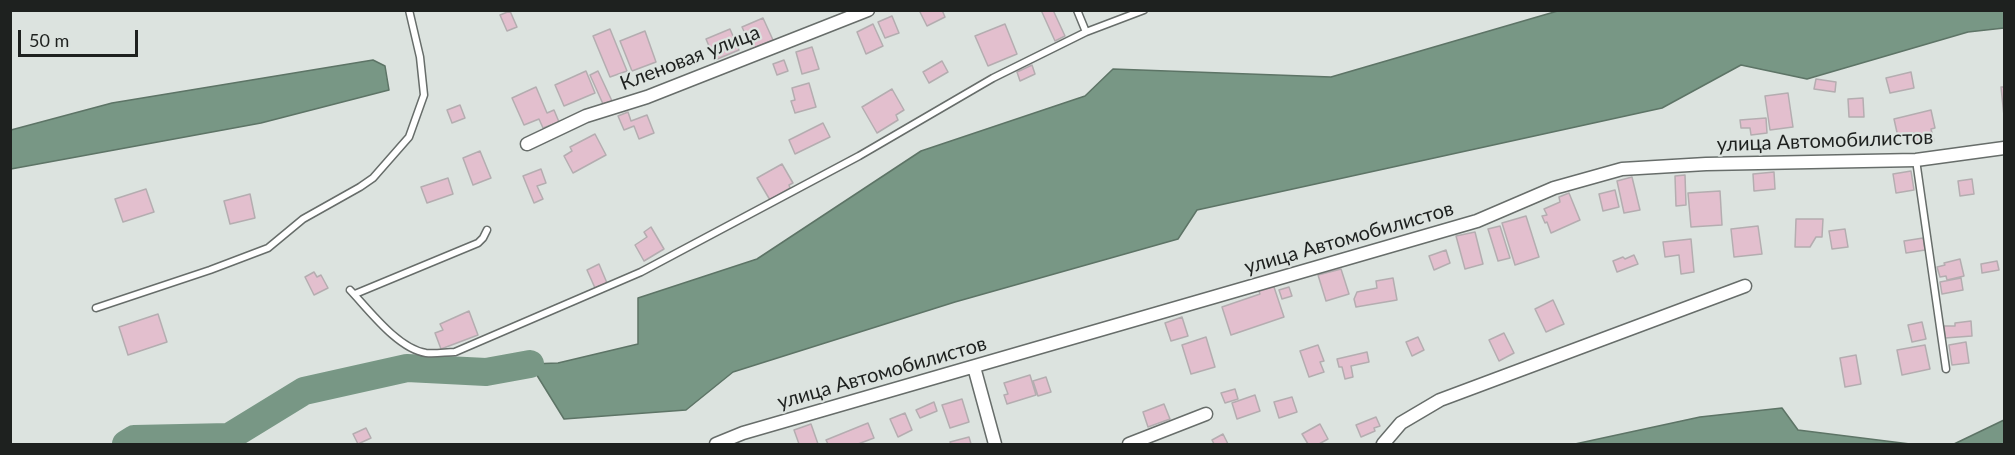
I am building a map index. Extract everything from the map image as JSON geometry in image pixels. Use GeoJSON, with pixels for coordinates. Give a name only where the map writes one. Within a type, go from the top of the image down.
{"type":"FeatureCollection","features":[{"type":"Feature","properties":{"kind":"street","name":"Кленовая улица"},"geometry":{"type":"LineString","coordinates":[[527,144],[586,116],[647,97],[868,10]]}},
{"type":"Feature","properties":{"kind":"street","name":"улица Автомобилистов"},"geometry":{"type":"LineString","coordinates":[[716,444],[743,433],[1477,221],[1554,188],[1622,169],[1706,164],[1916,160],[2004,148]]}},
{"type":"Feature","properties":{"kind":"street"},"geometry":{"type":"LineString","coordinates":[[1383,444],[1401,423],[1440,400],[1745,286]]}},
{"type":"Feature","properties":{"kind":"street"},"geometry":{"type":"LineString","coordinates":[[974,367],[995,444]]}},
{"type":"Feature","properties":{"kind":"street"},"geometry":{"type":"LineString","coordinates":[[1130,444],[1206,414]]}},
{"type":"Feature","properties":{"kind":"lane"},"geometry":{"type":"LineString","coordinates":[[96,308],[268,248],[303,219],[360,188],[373,178],[409,136],[424,95],[420,57],[409,10]]}},
{"type":"Feature","properties":{"kind":"lane"},"geometry":{"type":"LineString","coordinates":[[1077,10],[1086,32]]}},
{"type":"Feature","properties":{"kind":"lane"},"geometry":{"type":"LineString","coordinates":[[487,230],[478,243],[352,292],[400,341],[412,349],[425,353],[455,352],[641,272],[859,156],[993,78],[1086,32],[1144,10]]}},
{"type":"Feature","properties":{"kind":"lane"},"geometry":{"type":"LineString","coordinates":[[1916,160],[1946,369]]}},
{"type":"Feature","properties":{"kind":"shaded area"},"geometry":{"type":"Polygon","coordinates":[[[1561,10],[2004,10],[2004,28],[1968,32],[1807,79],[1741,65],[1662,108],[1197,210],[1178,239],[955,302],[733,372],[686,410],[564,419],[530,364],[558,363],[638,344],[638,298],[757,259],[921,151],[1085,96],[1113,69],[1331,77],[1561,10]]]}},
{"type":"Feature","properties":{"kind":"shaded area"},"geometry":{"type":"Polygon","coordinates":[[[373,60],[385,66],[389,90],[261,123],[11,169],[11,130],[112,103],[373,60]]]}},
{"type":"Feature","properties":{"kind":"shaded area"},"geometry":{"type":"Polygon","coordinates":[[[1782,408],[1798,430],[1910,444],[1575,444],[1700,417],[1782,408]]]}},
{"type":"Feature","properties":{"kind":"shaded area"},"geometry":{"type":"Polygon","coordinates":[[[2004,420],[2004,444],[1954,444],[2004,420]]]}},
{"type":"Feature","properties":{"kind":"building"},"geometry":{"type":"Polygon","coordinates":[[[919,10],[942,10],[945,17],[927,26],[919,10]]]}},
{"type":"Feature","properties":{"kind":"building"},"geometry":{"type":"Polygon","coordinates":[[[1041,10],[1053,10],[1065,36],[1055,41],[1041,10]]]}},
{"type":"Feature","properties":{"kind":"building"},"geometry":{"type":"Polygon","coordinates":[[[510,11],[517,27],[507,31],[500,15],[510,11]]]}},
{"type":"Feature","properties":{"kind":"building"},"geometry":{"type":"Polygon","coordinates":[[[892,16],[899,33],[885,38],[878,22],[892,16]]]}},
{"type":"Feature","properties":{"kind":"building"},"geometry":{"type":"Polygon","coordinates":[[[763,18],[773,40],[752,49],[742,27],[763,18]]]}},
{"type":"Feature","properties":{"kind":"building"},"geometry":{"type":"Polygon","coordinates":[[[873,24],[883,46],[866,54],[857,32],[873,24]]]}},
{"type":"Feature","properties":{"kind":"building"},"geometry":{"type":"Polygon","coordinates":[[[1005,24],[1017,54],[988,66],[975,36],[1005,24]]]}},
{"type":"Feature","properties":{"kind":"building"},"geometry":{"type":"Polygon","coordinates":[[[610,29],[627,71],[610,77],[593,36],[610,29]]]}},
{"type":"Feature","properties":{"kind":"building"},"geometry":{"type":"Polygon","coordinates":[[[730,29],[739,50],[715,60],[706,39],[730,29]]]}},
{"type":"Feature","properties":{"kind":"building"},"geometry":{"type":"Polygon","coordinates":[[[645,31],[656,62],[632,71],[620,41],[645,31]]]}},
{"type":"Feature","properties":{"kind":"building"},"geometry":{"type":"Polygon","coordinates":[[[812,47],[819,69],[802,74],[796,52],[812,47]]]}},
{"type":"Feature","properties":{"kind":"building"},"geometry":{"type":"Polygon","coordinates":[[[784,60],[788,71],[777,75],[773,64],[784,60]]]}},
{"type":"Feature","properties":{"kind":"building"},"geometry":{"type":"Polygon","coordinates":[[[942,61],[948,72],[929,83],[923,72],[942,61]]]}},
{"type":"Feature","properties":{"kind":"building"},"geometry":{"type":"Polygon","coordinates":[[[1032,65],[1035,74],[1020,81],[1017,72],[1032,65]]]}},
{"type":"Feature","properties":{"kind":"building"},"geometry":{"type":"Polygon","coordinates":[[[586,71],[595,93],[564,106],[555,85],[586,71]]]}},
{"type":"Feature","properties":{"kind":"building"},"geometry":{"type":"Polygon","coordinates":[[[598,71],[612,101],[603,104],[590,75],[598,71]]]}},
{"type":"Feature","properties":{"kind":"building"},"geometry":{"type":"Polygon","coordinates":[[[1911,72],[1914,88],[1890,93],[1886,78],[1911,72]]]}},
{"type":"Feature","properties":{"kind":"building"},"geometry":{"type":"Polygon","coordinates":[[[1816,79],[1836,82],[1835,92],[1814,89],[1816,79]]]}},
{"type":"Feature","properties":{"kind":"building"},"geometry":{"type":"Polygon","coordinates":[[[809,83],[816,107],[795,113],[791,101],[795,100],[792,88],[809,83]]]}},
{"type":"Feature","properties":{"kind":"building"},"geometry":{"type":"Polygon","coordinates":[[[536,87],[547,113],[554,110],[559,122],[543,128],[539,119],[524,125],[512,98],[536,87]]]}},
{"type":"Feature","properties":{"kind":"building"},"geometry":{"type":"Polygon","coordinates":[[[2001,87],[2004,87],[2004,116],[2001,87]]]}},
{"type":"Feature","properties":{"kind":"building"},"geometry":{"type":"Polygon","coordinates":[[[892,89],[904,110],[896,115],[898,120],[877,133],[862,107],[892,89]]]}},
{"type":"Feature","properties":{"kind":"building"},"geometry":{"type":"Polygon","coordinates":[[[1788,93],[1793,127],[1770,130],[1765,96],[1788,93]]]}},
{"type":"Feature","properties":{"kind":"building"},"geometry":{"type":"Polygon","coordinates":[[[1863,98],[1864,117],[1849,117],[1848,99],[1863,98]]]}},
{"type":"Feature","properties":{"kind":"building"},"geometry":{"type":"Polygon","coordinates":[[[460,105],[465,118],[452,123],[447,110],[460,105]]]}},
{"type":"Feature","properties":{"kind":"building"},"geometry":{"type":"Polygon","coordinates":[[[1931,110],[1935,128],[1931,129],[1934,141],[1917,145],[1914,133],[1898,137],[1894,119],[1931,110]]]}},
{"type":"Feature","properties":{"kind":"building"},"geometry":{"type":"Polygon","coordinates":[[[628,112],[631,121],[647,115],[654,133],[639,139],[634,126],[624,130],[618,116],[628,112]]]}},
{"type":"Feature","properties":{"kind":"building"},"geometry":{"type":"Polygon","coordinates":[[[1766,118],[1767,133],[1751,135],[1750,128],[1741,128],[1740,120],[1766,118]]]}},
{"type":"Feature","properties":{"kind":"building"},"geometry":{"type":"Polygon","coordinates":[[[823,123],[830,137],[795,154],[789,140],[823,123]]]}},
{"type":"Feature","properties":{"kind":"building"},"geometry":{"type":"Polygon","coordinates":[[[595,134],[606,155],[573,173],[564,156],[572,151],[570,147],[595,134]]]}},
{"type":"Feature","properties":{"kind":"building"},"geometry":{"type":"Polygon","coordinates":[[[480,151],[491,178],[473,185],[463,158],[480,151]]]}},
{"type":"Feature","properties":{"kind":"building"},"geometry":{"type":"Polygon","coordinates":[[[782,164],[793,183],[789,185],[790,188],[770,200],[757,178],[782,164]]]}},
{"type":"Feature","properties":{"kind":"building"},"geometry":{"type":"Polygon","coordinates":[[[541,169],[546,183],[537,186],[543,199],[534,203],[523,176],[541,169]]]}},
{"type":"Feature","properties":{"kind":"building"},"geometry":{"type":"Polygon","coordinates":[[[1911,171],[1914,190],[1896,193],[1893,174],[1911,171]]]}},
{"type":"Feature","properties":{"kind":"building"},"geometry":{"type":"Polygon","coordinates":[[[1774,172],[1775,189],[1754,191],[1753,174],[1774,172]]]}},
{"type":"Feature","properties":{"kind":"building"},"geometry":{"type":"Polygon","coordinates":[[[1685,175],[1686,205],[1676,206],[1675,176],[1685,175]]]}},
{"type":"Feature","properties":{"kind":"building"},"geometry":{"type":"Polygon","coordinates":[[[1632,177],[1640,210],[1624,213],[1617,181],[1632,177]]]}},
{"type":"Feature","properties":{"kind":"building"},"geometry":{"type":"Polygon","coordinates":[[[448,178],[453,194],[427,203],[421,187],[448,178]]]}},
{"type":"Feature","properties":{"kind":"building"},"geometry":{"type":"Polygon","coordinates":[[[1972,179],[1974,194],[1960,196],[1958,181],[1972,179]]]}},
{"type":"Feature","properties":{"kind":"building"},"geometry":{"type":"Polygon","coordinates":[[[146,189],[154,212],[123,222],[115,199],[146,189]]]}},
{"type":"Feature","properties":{"kind":"building"},"geometry":{"type":"Polygon","coordinates":[[[1615,190],[1619,207],[1603,211],[1599,194],[1615,190]]]}},
{"type":"Feature","properties":{"kind":"building"},"geometry":{"type":"Polygon","coordinates":[[[1720,191],[1722,225],[1691,227],[1688,193],[1720,191]]]}},
{"type":"Feature","properties":{"kind":"building"},"geometry":{"type":"Polygon","coordinates":[[[1569,193],[1580,220],[1551,233],[1542,216],[1547,215],[1544,209],[1560,202],[1559,197],[1569,193]]]}},
{"type":"Feature","properties":{"kind":"building"},"geometry":{"type":"Polygon","coordinates":[[[250,194],[255,218],[230,224],[224,201],[250,194]]]}},
{"type":"Feature","properties":{"kind":"building"},"geometry":{"type":"Polygon","coordinates":[[[1526,216],[1539,257],[1515,265],[1502,223],[1526,216]]]}},
{"type":"Feature","properties":{"kind":"building"},"geometry":{"type":"Polygon","coordinates":[[[1796,219],[1823,219],[1822,237],[1816,237],[1810,247],[1795,247],[1796,219]]]}},
{"type":"Feature","properties":{"kind":"building"},"geometry":{"type":"Polygon","coordinates":[[[1500,226],[1510,258],[1498,261],[1488,229],[1500,226]]]}},
{"type":"Feature","properties":{"kind":"building"},"geometry":{"type":"Polygon","coordinates":[[[1758,226],[1762,254],[1734,257],[1731,229],[1758,226]]]}},
{"type":"Feature","properties":{"kind":"building"},"geometry":{"type":"Polygon","coordinates":[[[651,227],[664,249],[644,261],[635,245],[647,237],[644,232],[651,227]]]}},
{"type":"Feature","properties":{"kind":"building"},"geometry":{"type":"Polygon","coordinates":[[[1845,229],[1848,247],[1832,249],[1829,231],[1845,229]]]}},
{"type":"Feature","properties":{"kind":"building"},"geometry":{"type":"Polygon","coordinates":[[[1475,232],[1483,264],[1465,269],[1456,236],[1475,232]]]}},
{"type":"Feature","properties":{"kind":"building"},"geometry":{"type":"Polygon","coordinates":[[[1923,238],[1925,250],[1906,253],[1904,241],[1923,238]]]}},
{"type":"Feature","properties":{"kind":"building"},"geometry":{"type":"Polygon","coordinates":[[[1691,239],[1694,272],[1681,274],[1679,255],[1665,257],[1663,242],[1691,239]]]}},
{"type":"Feature","properties":{"kind":"building"},"geometry":{"type":"Polygon","coordinates":[[[1446,250],[1450,263],[1434,270],[1429,256],[1446,250]]]}},
{"type":"Feature","properties":{"kind":"building"},"geometry":{"type":"Polygon","coordinates":[[[1634,255],[1638,264],[1617,272],[1613,261],[1634,255]]]}},
{"type":"Feature","properties":{"kind":"building"},"geometry":{"type":"Polygon","coordinates":[[[1960,259],[1964,276],[1947,280],[1946,276],[1940,277],[1937,267],[1960,259]]]}},
{"type":"Feature","properties":{"kind":"building"},"geometry":{"type":"Polygon","coordinates":[[[1997,261],[1999,270],[1982,273],[1981,264],[1997,261]]]}},
{"type":"Feature","properties":{"kind":"building"},"geometry":{"type":"Polygon","coordinates":[[[599,264],[607,283],[595,288],[587,270],[599,264]]]}},
{"type":"Feature","properties":{"kind":"building"},"geometry":{"type":"Polygon","coordinates":[[[1341,269],[1349,294],[1326,301],[1318,275],[1341,269]]]}},
{"type":"Feature","properties":{"kind":"building"},"geometry":{"type":"Polygon","coordinates":[[[314,272],[317,277],[321,275],[328,288],[314,295],[305,277],[314,272]]]}},
{"type":"Feature","properties":{"kind":"building"},"geometry":{"type":"Polygon","coordinates":[[[1393,278],[1397,300],[1356,307],[1354,299],[1357,292],[1377,288],[1376,281],[1393,278]]]}},
{"type":"Feature","properties":{"kind":"building"},"geometry":{"type":"Polygon","coordinates":[[[1961,278],[1963,290],[1942,294],[1940,282],[1961,278]]]}},
{"type":"Feature","properties":{"kind":"building"},"geometry":{"type":"Polygon","coordinates":[[[1273,284],[1284,317],[1231,335],[1222,307],[1260,294],[1258,289],[1273,284]]]}},
{"type":"Feature","properties":{"kind":"building"},"geometry":{"type":"Polygon","coordinates":[[[1289,287],[1292,296],[1282,299],[1279,290],[1289,287]]]}},
{"type":"Feature","properties":{"kind":"building"},"geometry":{"type":"Polygon","coordinates":[[[1553,300],[1564,324],[1546,332],[1535,309],[1553,300]]]}},
{"type":"Feature","properties":{"kind":"building"},"geometry":{"type":"Polygon","coordinates":[[[469,311],[478,335],[441,349],[435,333],[443,330],[440,324],[469,311]]]}},
{"type":"Feature","properties":{"kind":"building"},"geometry":{"type":"Polygon","coordinates":[[[158,314],[167,342],[128,355],[119,327],[158,314]]]}},
{"type":"Feature","properties":{"kind":"building"},"geometry":{"type":"Polygon","coordinates":[[[1182,317],[1188,336],[1171,341],[1165,323],[1182,317]]]}},
{"type":"Feature","properties":{"kind":"building"},"geometry":{"type":"Polygon","coordinates":[[[1971,321],[1972,336],[1945,338],[1944,326],[1955,326],[1955,323],[1971,321]]]}},
{"type":"Feature","properties":{"kind":"building"},"geometry":{"type":"Polygon","coordinates":[[[1922,322],[1926,339],[1912,342],[1908,325],[1922,322]]]}},
{"type":"Feature","properties":{"kind":"building"},"geometry":{"type":"Polygon","coordinates":[[[1504,333],[1514,353],[1499,361],[1489,340],[1504,333]]]}},
{"type":"Feature","properties":{"kind":"building"},"geometry":{"type":"Polygon","coordinates":[[[1206,337],[1215,367],[1191,374],[1182,345],[1206,337]]]}},
{"type":"Feature","properties":{"kind":"building"},"geometry":{"type":"Polygon","coordinates":[[[1418,337],[1424,350],[1412,356],[1406,342],[1418,337]]]}},
{"type":"Feature","properties":{"kind":"building"},"geometry":{"type":"Polygon","coordinates":[[[1966,342],[1969,363],[1952,365],[1949,345],[1966,342]]]}},
{"type":"Feature","properties":{"kind":"building"},"geometry":{"type":"Polygon","coordinates":[[[1318,345],[1324,361],[1320,362],[1324,372],[1309,377],[1300,351],[1318,345]]]}},
{"type":"Feature","properties":{"kind":"building"},"geometry":{"type":"Polygon","coordinates":[[[1925,345],[1930,369],[1902,375],[1897,350],[1925,345]]]}},
{"type":"Feature","properties":{"kind":"building"},"geometry":{"type":"Polygon","coordinates":[[[1367,352],[1369,362],[1351,366],[1353,377],[1345,379],[1337,359],[1367,352]]]}},
{"type":"Feature","properties":{"kind":"building"},"geometry":{"type":"Polygon","coordinates":[[[1856,355],[1861,384],[1845,387],[1840,358],[1856,355]]]}},
{"type":"Feature","properties":{"kind":"building"},"geometry":{"type":"Polygon","coordinates":[[[1030,375],[1036,395],[1007,404],[1004,395],[1008,394],[1004,383],[1030,375]]]}},
{"type":"Feature","properties":{"kind":"building"},"geometry":{"type":"Polygon","coordinates":[[[1046,377],[1051,392],[1038,396],[1033,381],[1046,377]]]}},
{"type":"Feature","properties":{"kind":"building"},"geometry":{"type":"Polygon","coordinates":[[[1235,389],[1238,399],[1225,403],[1221,393],[1235,389]]]}},
{"type":"Feature","properties":{"kind":"building"},"geometry":{"type":"Polygon","coordinates":[[[1255,395],[1260,411],[1237,419],[1232,403],[1255,395]]]}},
{"type":"Feature","properties":{"kind":"building"},"geometry":{"type":"Polygon","coordinates":[[[1292,397],[1297,412],[1279,418],[1274,402],[1292,397]]]}},
{"type":"Feature","properties":{"kind":"building"},"geometry":{"type":"Polygon","coordinates":[[[962,399],[969,422],[950,428],[942,405],[962,399]]]}},
{"type":"Feature","properties":{"kind":"building"},"geometry":{"type":"Polygon","coordinates":[[[934,402],[937,411],[920,418],[916,410],[934,402]]]}},
{"type":"Feature","properties":{"kind":"building"},"geometry":{"type":"Polygon","coordinates":[[[1164,404],[1170,419],[1148,427],[1143,412],[1164,404]]]}},
{"type":"Feature","properties":{"kind":"building"},"geometry":{"type":"Polygon","coordinates":[[[905,413],[912,430],[898,437],[890,419],[905,413]]]}},
{"type":"Feature","properties":{"kind":"building"},"geometry":{"type":"Polygon","coordinates":[[[1376,417],[1380,426],[1374,428],[1375,431],[1361,437],[1356,425],[1376,417]]]}},
{"type":"Feature","properties":{"kind":"building"},"geometry":{"type":"Polygon","coordinates":[[[868,423],[874,438],[858,444],[828,444],[826,440],[868,423]]]}},
{"type":"Feature","properties":{"kind":"building"},"geometry":{"type":"Polygon","coordinates":[[[811,424],[818,444],[799,444],[794,430],[811,424]]]}},
{"type":"Feature","properties":{"kind":"building"},"geometry":{"type":"Polygon","coordinates":[[[1320,424],[1328,439],[1319,444],[1308,444],[1302,434],[1320,424]]]}},
{"type":"Feature","properties":{"kind":"building"},"geometry":{"type":"Polygon","coordinates":[[[366,428],[371,438],[358,444],[353,434],[366,428]]]}},
{"type":"Feature","properties":{"kind":"building"},"geometry":{"type":"Polygon","coordinates":[[[1223,434],[1228,444],[1214,444],[1212,440],[1223,434]]]}},
{"type":"Feature","properties":{"kind":"building"},"geometry":{"type":"Polygon","coordinates":[[[969,437],[971,444],[951,444],[950,442],[969,437]]]}},
{"type":"Feature","properties":{"kind":"waterway"},"geometry":{"type":"LineString","coordinates":[[126,444],[134,439],[229,437],[304,391],[407,368],[486,372],[530,364]]}}]}
